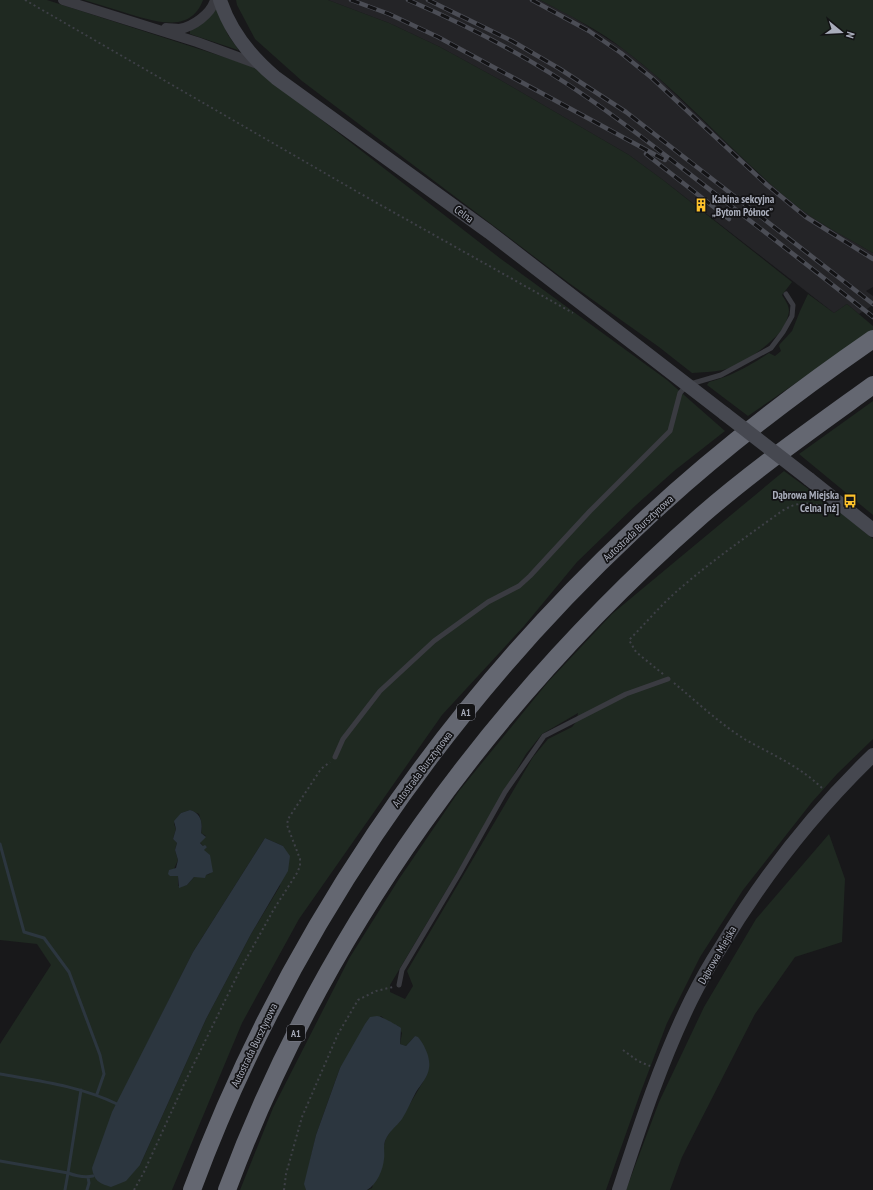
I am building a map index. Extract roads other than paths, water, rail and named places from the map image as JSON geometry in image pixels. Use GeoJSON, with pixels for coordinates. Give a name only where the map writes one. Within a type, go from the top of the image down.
{"type":"FeatureCollection","features":[{"type":"Feature","properties":{"kind":"highway","name":"Autostrada Bursztynowa"},"geometry":{"type":"LineString","coordinates":[[192,1190],[231,1094],[259,1033],[293,968],[342,885],[391,809],[450,732],[545,619],[634,529],[767,415],[873,339]]}},
{"type":"Feature","properties":{"kind":"highway","name":"A1"},"geometry":{"type":"LineString","coordinates":[[227,1190],[253,1125],[282,1061],[334,960],[413,837],[497,727],[530,687],[587,624],[673,541],[761,468],[873,385]]}},
{"type":"Feature","properties":{"kind":"street"},"geometry":{"type":"LineString","coordinates":[[63,0],[147,25],[262,66]]}},
{"type":"Feature","properties":{"kind":"street"},"geometry":{"type":"LineString","coordinates":[[147,25],[179,29],[193,24],[209,11],[215,0]]}},
{"type":"Feature","properties":{"kind":"street","name":"Celna"},"geometry":{"type":"LineString","coordinates":[[220,0],[228,20],[239,38],[262,66],[489,232],[726,414],[873,530]]}},
{"type":"Feature","properties":{"kind":"street","name":"Dąbrowa Miejska"},"geometry":{"type":"LineString","coordinates":[[619,1190],[660,1070],[692,998],[735,923],[775,866],[832,797],[873,755]]}},
{"type":"Feature","properties":{"kind":"lane"},"geometry":{"type":"LineString","coordinates":[[335,757],[342,739],[380,691],[434,641],[488,602],[519,586],[530,576],[590,510],[670,431],[680,393],[687,384],[721,375],[771,348],[783,332],[792,316],[793,305],[786,294]]}},
{"type":"Feature","properties":{"kind":"lane"},"geometry":{"type":"LineString","coordinates":[[399,985],[402,970],[459,874],[505,792],[544,736],[626,694],[668,679]]}},
{"type":"Feature","properties":{"kind":"waterway"},"geometry":{"type":"LineString","coordinates":[[0,844],[24,932],[44,938],[69,972],[100,1055],[104,1074],[97,1094]]}},
{"type":"Feature","properties":{"kind":"waterway"},"geometry":{"type":"LineString","coordinates":[[0,1074],[74,1088],[117,1104]]}},
{"type":"Feature","properties":{"kind":"waterway"},"geometry":{"type":"LineString","coordinates":[[0,1161],[68,1173],[81,1090]]}},
{"type":"Feature","properties":{"kind":"waterway"},"geometry":{"type":"LineString","coordinates":[[65,1190],[68,1173],[86,1177],[93,1176]]}},
{"type":"Feature","properties":{"kind":"waterway"},"geometry":{"type":"LineString","coordinates":[[87,1190],[89,1183],[88,1177]]}},
{"type":"Feature","properties":{"kind":"railway"},"geometry":{"type":"LineString","coordinates":[[351,0],[389,14],[438,37],[665,160]]}},
{"type":"Feature","properties":{"kind":"railway"},"geometry":{"type":"LineString","coordinates":[[408,0],[501,44],[588,98],[654,146],[873,317]]}},
{"type":"Feature","properties":{"kind":"railway"},"geometry":{"type":"LineString","coordinates":[[428,0],[512,41],[560,69],[626,112],[873,304]]}},
{"type":"Feature","properties":{"kind":"railway"},"geometry":{"type":"LineString","coordinates":[[532,0],[589,31],[621,53],[652,78],[767,185],[806,217],[873,259]]}},
{"type":"Feature","properties":{"kind":"railway"},"geometry":{"type":"LineString","coordinates":[[646,154],[729,219]]}},
{"type":"Feature","properties":{"kind":"place","name":"Kabina sekcyjna „Bytom Północ”"},"geometry":{"type":"Point","coordinates":[701,205]}},
{"type":"Feature","properties":{"kind":"place","name":"Dąbrowa Miejska Celna [nż]"},"geometry":{"type":"Point","coordinates":[850,501]}}]}
